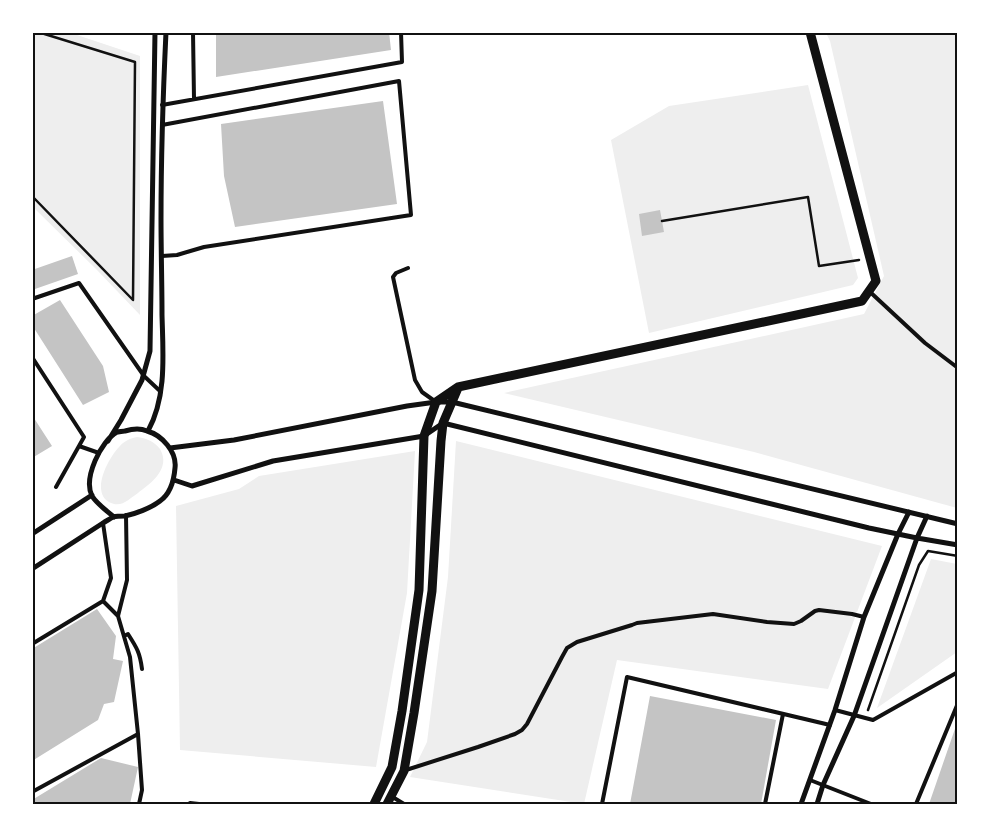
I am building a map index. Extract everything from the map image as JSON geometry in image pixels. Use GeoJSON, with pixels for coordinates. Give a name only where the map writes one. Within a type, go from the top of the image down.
{"type":"FeatureCollection","features":[{"type":"Feature","properties":{"kind":"street"},"geometry":{"type":"LineString","coordinates":[[114,517],[92,495],[89,479],[99,453],[121,420],[144,376],[150,351],[155,32]]}},
{"type":"Feature","properties":{"kind":"street"},"geometry":{"type":"LineString","coordinates":[[148,431],[154,418],[161,392],[163,353],[162,105],[166,32]]}},
{"type":"Feature","properties":{"kind":"street"},"geometry":{"type":"LineString","coordinates":[[374,804],[392,767],[402,711],[419,590],[424,436],[436,402],[458,387],[862,301],[876,281],[810,32]]}},
{"type":"Feature","properties":{"kind":"street"},"geometry":{"type":"LineString","coordinates":[[387,804],[404,770],[414,713],[432,591],[440,440],[443,423],[458,387]]}},
{"type":"Feature","properties":{"kind":"street"},"geometry":{"type":"LineString","coordinates":[[170,448],[234,440],[398,408],[436,402],[452,402],[958,524]]}},
{"type":"Feature","properties":{"kind":"street"},"geometry":{"type":"LineString","coordinates":[[174,480],[192,486],[273,461],[424,436],[443,423],[869,528],[958,545]]}},
{"type":"Feature","properties":{"kind":"street"},"geometry":{"type":"LineString","coordinates":[[32,569],[114,517],[139,512],[161,501],[168,491],[174,480],[176,462],[170,448],[161,438],[148,431],[133,429],[118,432],[108,441]]}},
{"type":"Feature","properties":{"kind":"street"},"geometry":{"type":"LineString","coordinates":[[32,534],[92,495]]}},
{"type":"Feature","properties":{"kind":"street"},"geometry":{"type":"LineString","coordinates":[[801,804],[830,725],[864,617],[909,512]]}},
{"type":"Feature","properties":{"kind":"street"},"geometry":{"type":"LineString","coordinates":[[816,804],[854,716],[917,538],[927,516]]}},
{"type":"Feature","properties":{"kind":"street"},"geometry":{"type":"LineString","coordinates":[[392,767],[404,770]]}},
{"type":"Feature","properties":{"kind":"street"},"geometry":{"type":"LineString","coordinates":[[380,790],[391,796]]}},
{"type":"Feature","properties":{"kind":"lane"},"geometry":{"type":"LineString","coordinates":[[193,32],[194,99]]}},
{"type":"Feature","properties":{"kind":"lane"},"geometry":{"type":"LineString","coordinates":[[162,105],[402,62],[401,32]]}},
{"type":"Feature","properties":{"kind":"lane"},"geometry":{"type":"LineString","coordinates":[[162,125],[399,81],[411,215],[204,247],[177,255],[162,256]]}},
{"type":"Feature","properties":{"kind":"lane"},"geometry":{"type":"LineString","coordinates":[[408,268],[396,273],[393,277],[415,380],[422,392],[436,402]]}},
{"type":"Feature","properties":{"kind":"lane"},"geometry":{"type":"LineString","coordinates":[[32,299],[79,283],[144,376],[161,392]]}},
{"type":"Feature","properties":{"kind":"lane"},"geometry":{"type":"LineString","coordinates":[[869,291],[925,343],[958,368]]}},
{"type":"Feature","properties":{"kind":"lane"},"geometry":{"type":"LineString","coordinates":[[32,357],[84,437],[56,487]]}},
{"type":"Feature","properties":{"kind":"lane"},"geometry":{"type":"LineString","coordinates":[[79,446],[99,453]]}},
{"type":"Feature","properties":{"kind":"lane"},"geometry":{"type":"LineString","coordinates":[[118,616],[127,580],[126,516]]}},
{"type":"Feature","properties":{"kind":"lane"},"geometry":{"type":"LineString","coordinates":[[32,644],[103,601],[111,578],[103,523]]}},
{"type":"Feature","properties":{"kind":"lane"},"geometry":{"type":"LineString","coordinates":[[103,601],[118,616],[130,657],[142,790],[139,804]]}},
{"type":"Feature","properties":{"kind":"lane"},"geometry":{"type":"LineString","coordinates":[[404,770],[478,747],[522,730],[527,724],[564,652],[577,642],[637,623],[713,614],[794,624],[801,622],[818,610],[864,617]]}},
{"type":"Feature","properties":{"kind":"lane"},"geometry":{"type":"LineString","coordinates":[[124,636],[128,634],[140,654],[142,669]]}},
{"type":"Feature","properties":{"kind":"lane"},"geometry":{"type":"LineString","coordinates":[[835,710],[873,720],[958,672]]}},
{"type":"Feature","properties":{"kind":"lane"},"geometry":{"type":"LineString","coordinates":[[602,804],[627,677],[830,725]]}},
{"type":"Feature","properties":{"kind":"lane"},"geometry":{"type":"LineString","coordinates":[[916,804],[958,702]]}},
{"type":"Feature","properties":{"kind":"lane"},"geometry":{"type":"LineString","coordinates":[[765,804],[783,714]]}},
{"type":"Feature","properties":{"kind":"lane"},"geometry":{"type":"LineString","coordinates":[[32,792],[138,734]]}},
{"type":"Feature","properties":{"kind":"lane"},"geometry":{"type":"LineString","coordinates":[[810,780],[871,804]]}},
{"type":"Feature","properties":{"kind":"lane"},"geometry":{"type":"LineString","coordinates":[[391,796],[404,804]]}},
{"type":"Feature","properties":{"kind":"lane"},"geometry":{"type":"LineString","coordinates":[[190,804],[199,804]]}},
{"type":"Feature","properties":{"kind":"path"},"geometry":{"type":"LineString","coordinates":[[32,196],[133,300],[135,62],[38,32]]}},
{"type":"Feature","properties":{"kind":"path"},"geometry":{"type":"LineString","coordinates":[[662,222],[808,198],[819,266],[870,258]]}},
{"type":"Feature","properties":{"kind":"path"},"geometry":{"type":"LineString","coordinates":[[865,719],[919,565],[928,551],[958,556]]}},
{"type":"Feature","properties":{"kind":"shaded area"},"geometry":{"type":"Polygon","coordinates":[[[32,33],[71,33],[140,56],[140,315],[33,207],[32,33]]]}},
{"type":"Feature","properties":{"kind":"shaded area"},"geometry":{"type":"Polygon","coordinates":[[[826,33],[957,33],[957,508],[754,452],[504,393],[864,314],[884,276],[830,41],[826,33]]]}},
{"type":"Feature","properties":{"kind":"shaded area"},"geometry":{"type":"Polygon","coordinates":[[[808,85],[858,278],[853,285],[649,333],[611,140],[669,106],[808,85]]]}},
{"type":"Feature","properties":{"kind":"shaded area"},"geometry":{"type":"Polygon","coordinates":[[[137,437],[150,440],[160,449],[163,456],[162,469],[149,485],[129,500],[119,504],[111,503],[104,498],[101,491],[101,483],[107,464],[123,443],[137,437]]]}},
{"type":"Feature","properties":{"kind":"shaded area"},"geometry":{"type":"Polygon","coordinates":[[[456,441],[882,546],[828,689],[617,660],[584,804],[410,777],[427,742],[448,577],[456,441]]]}},
{"type":"Feature","properties":{"kind":"shaded area"},"geometry":{"type":"Polygon","coordinates":[[[415,451],[407,593],[376,767],[180,750],[176,506],[239,489],[259,476],[415,451]]]}},
{"type":"Feature","properties":{"kind":"shaded area"},"geometry":{"type":"Polygon","coordinates":[[[931,559],[957,564],[957,652],[877,708],[931,559]]]}},
{"type":"Feature","properties":{"kind":"building"},"geometry":{"type":"Polygon","coordinates":[[[216,32],[389,32],[391,50],[216,77],[216,32]]]}},
{"type":"Feature","properties":{"kind":"building"},"geometry":{"type":"Polygon","coordinates":[[[383,101],[397,204],[235,227],[224,176],[221,124],[383,101]]]}},
{"type":"Feature","properties":{"kind":"building"},"geometry":{"type":"Polygon","coordinates":[[[660,210],[664,232],[642,236],[639,214],[660,210]]]}},
{"type":"Feature","properties":{"kind":"building"},"geometry":{"type":"Polygon","coordinates":[[[72,256],[78,274],[35,289],[32,281],[32,270],[72,256]]]}},
{"type":"Feature","properties":{"kind":"building"},"geometry":{"type":"Polygon","coordinates":[[[60,300],[103,366],[109,392],[83,405],[32,325],[32,316],[60,300]]]}},
{"type":"Feature","properties":{"kind":"building"},"geometry":{"type":"Polygon","coordinates":[[[32,415],[52,446],[32,458],[32,415]]]}},
{"type":"Feature","properties":{"kind":"building"},"geometry":{"type":"Polygon","coordinates":[[[97,609],[116,636],[113,659],[123,661],[114,702],[104,704],[98,720],[32,761],[32,649],[97,609]]]}},
{"type":"Feature","properties":{"kind":"building"},"geometry":{"type":"Polygon","coordinates":[[[650,696],[776,720],[761,804],[630,804],[650,696]]]}},
{"type":"Feature","properties":{"kind":"building"},"geometry":{"type":"Polygon","coordinates":[[[957,723],[958,804],[929,804],[957,723]]]}},
{"type":"Feature","properties":{"kind":"building"},"geometry":{"type":"Polygon","coordinates":[[[101,758],[138,767],[130,804],[32,804],[32,800],[101,758]]]}}]}
